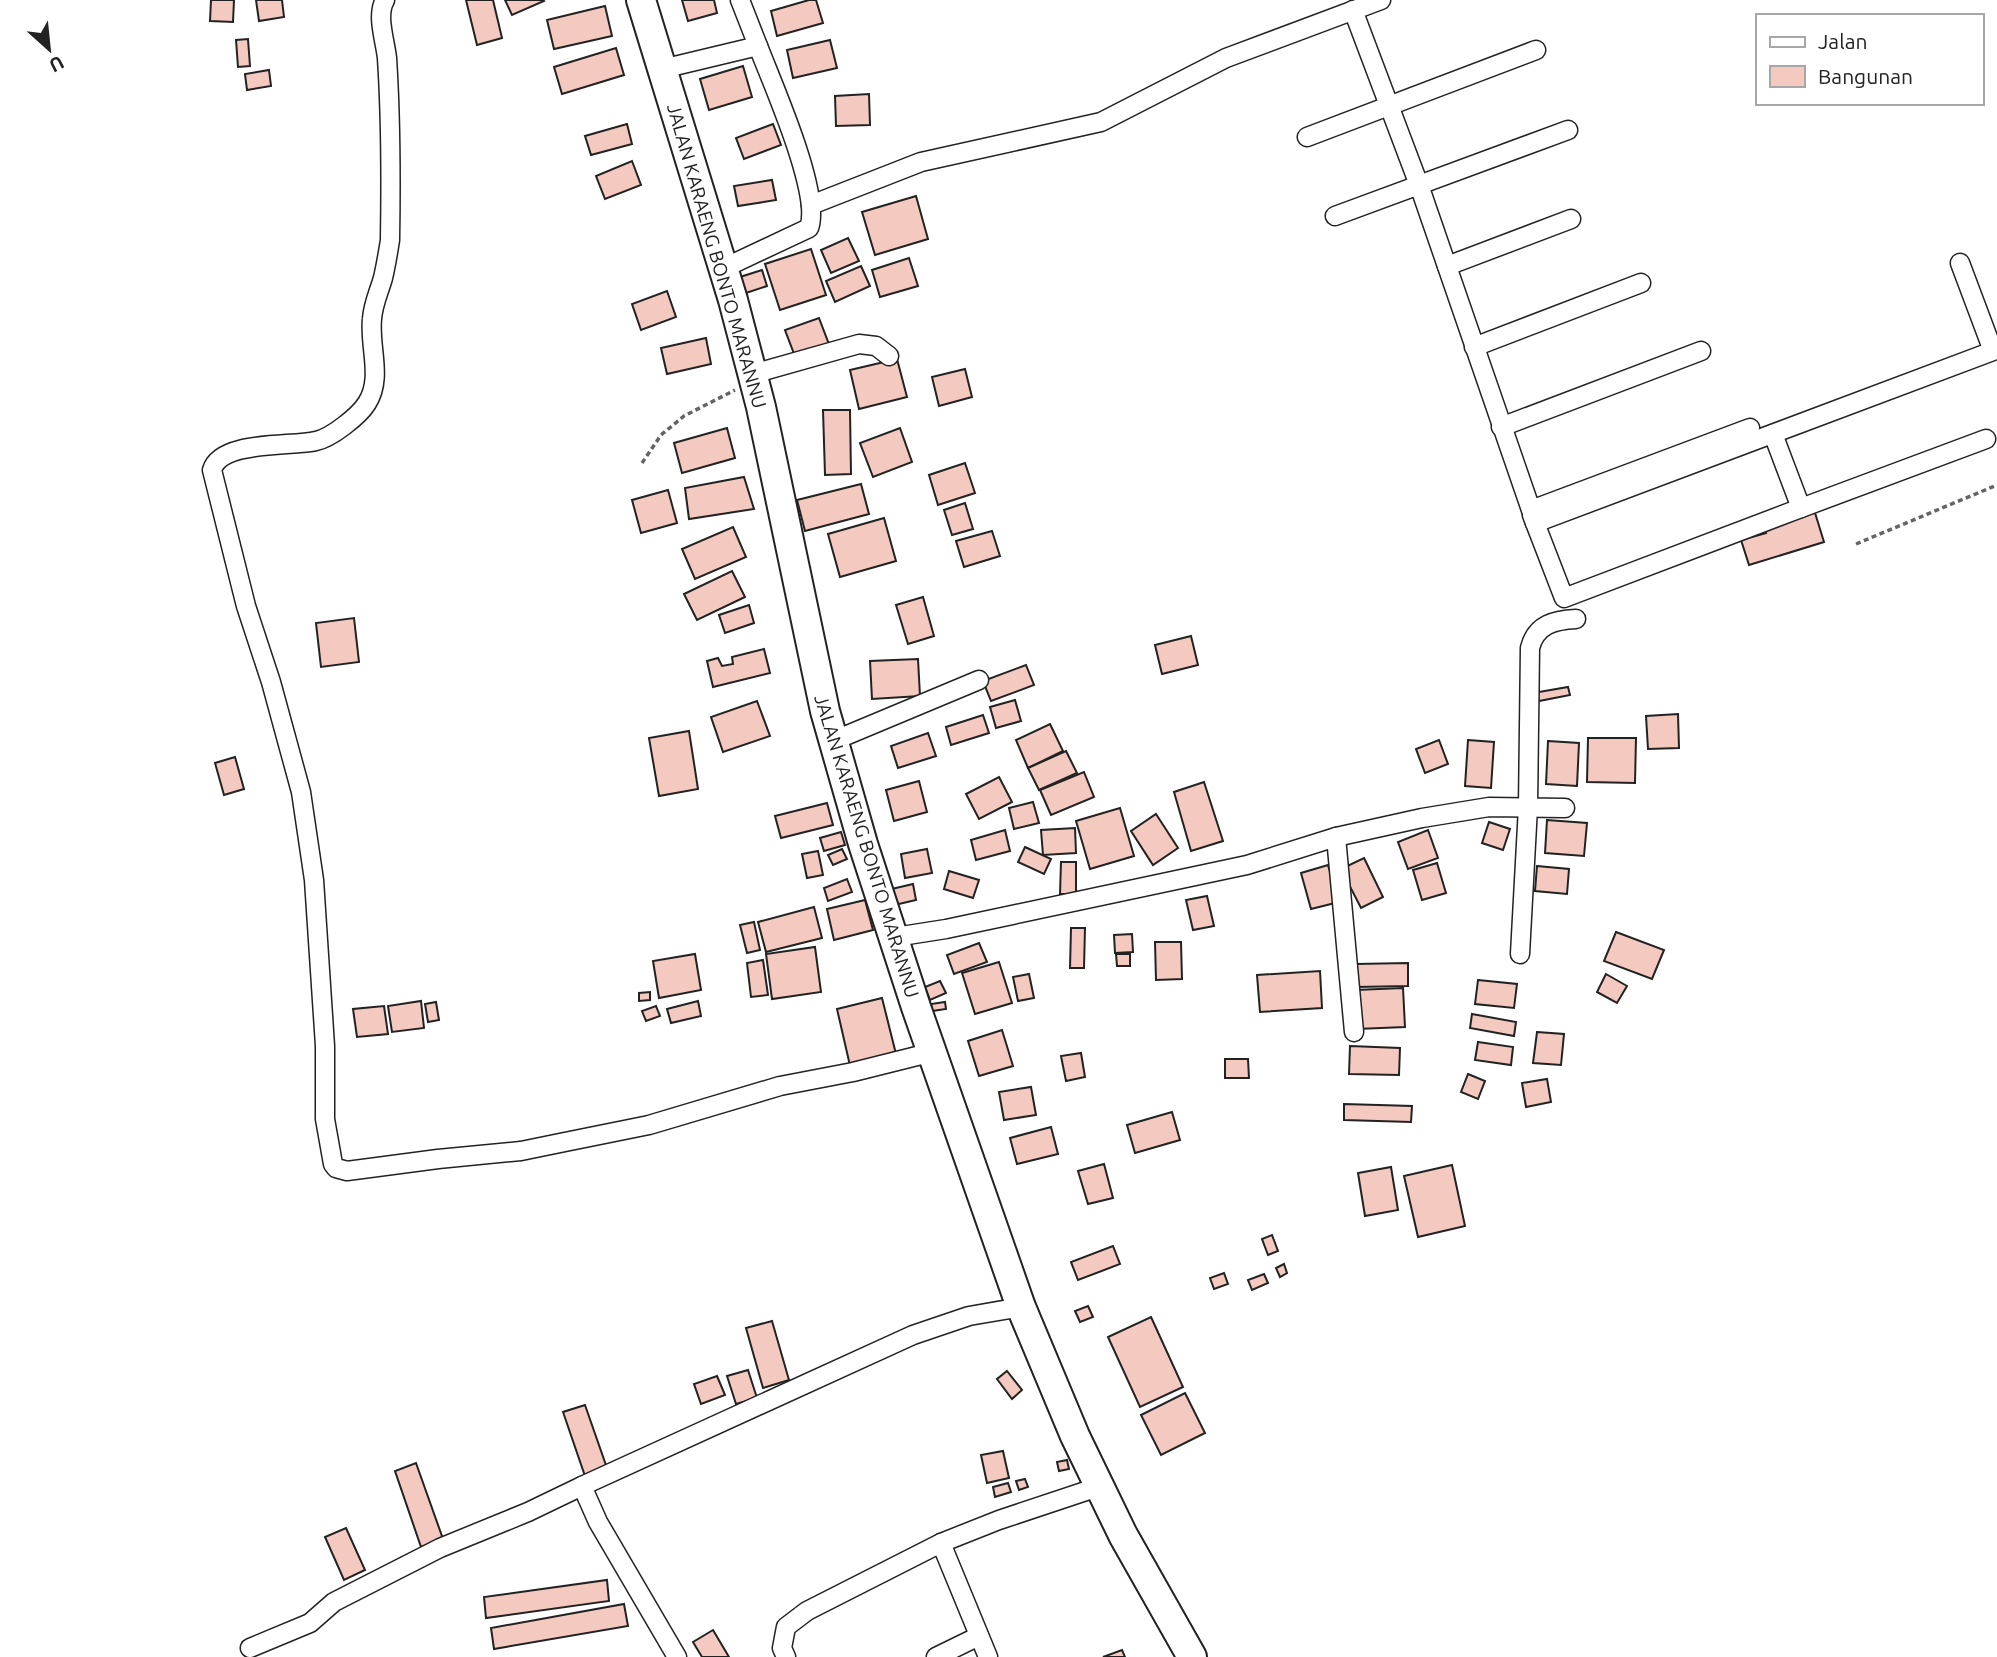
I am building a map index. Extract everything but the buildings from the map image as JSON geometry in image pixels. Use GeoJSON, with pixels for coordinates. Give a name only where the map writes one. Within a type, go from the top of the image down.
{"type":"FeatureCollection","features":[{"type":"Feature","properties":{"kind":"main road","name":"JALAN KARAENG BONTO MARANNU"},"geometry":{"type":"LineString","coordinates":[[641,0],[724,268],[754,377],[815,671],[863,844],[1021,1307],[1098,1487],[1192,1657]]}},
{"type":"Feature","properties":{"kind":"street"},"geometry":{"type":"LineString","coordinates":[[385,0],[381,12],[386,41],[391,113],[390,240],[372,320],[375,381],[373,391],[360,412],[323,439],[261,446],[224,454],[217,459],[212,470],[246,607],[271,682],[301,792],[314,880],[325,1046],[325,1119],[333,1164],[336,1168],[347,1171],[521,1151],[649,1125],[780,1086],[853,1072],[933,1052]]}},
{"type":"Feature","properties":{"kind":"street"},"geometry":{"type":"LineString","coordinates":[[724,268],[809,228],[812,221],[799,153],[740,0]]}},
{"type":"Feature","properties":{"kind":"street"},"geometry":{"type":"LineString","coordinates":[[811,205],[921,163],[1101,122],[1226,58],[1381,0]]}},
{"type":"Feature","properties":{"kind":"street"},"geometry":{"type":"LineString","coordinates":[[1353,10],[1419,185],[1501,427],[1564,598],[1986,439]]}},
{"type":"Feature","properties":{"kind":"street"},"geometry":{"type":"LineString","coordinates":[[662,69],[758,46]]}},
{"type":"Feature","properties":{"kind":"street"},"geometry":{"type":"LineString","coordinates":[[1307,137],[1536,50]]}},
{"type":"Feature","properties":{"kind":"street"},"geometry":{"type":"LineString","coordinates":[[1335,216],[1568,130]]}},
{"type":"Feature","properties":{"kind":"street"},"geometry":{"type":"LineString","coordinates":[[1447,266],[1572,219]]}},
{"type":"Feature","properties":{"kind":"street"},"geometry":{"type":"LineString","coordinates":[[1533,517],[1773,434],[1993,351],[1993,338],[1959,263]]}},
{"type":"Feature","properties":{"kind":"street"},"geometry":{"type":"LineString","coordinates":[[1474,347],[1641,283]]}},
{"type":"Feature","properties":{"kind":"street"},"geometry":{"type":"LineString","coordinates":[[754,377],[867,343],[889,356]]}},
{"type":"Feature","properties":{"kind":"street"},"geometry":{"type":"LineString","coordinates":[[1501,427],[1701,351]]}},
{"type":"Feature","properties":{"kind":"street"},"geometry":{"type":"LineString","coordinates":[[1533,517],[1751,428]]}},
{"type":"Feature","properties":{"kind":"street"},"geometry":{"type":"LineString","coordinates":[[1773,434],[1801,508]]}},
{"type":"Feature","properties":{"kind":"street"},"geometry":{"type":"LineString","coordinates":[[1520,954],[1528,807],[1532,640],[1544,626],[1554,620],[1576,619]]}},
{"type":"Feature","properties":{"kind":"street"},"geometry":{"type":"LineString","coordinates":[[833,741],[979,680]]}},
{"type":"Feature","properties":{"kind":"street"},"geometry":{"type":"LineString","coordinates":[[894,937],[946,929],[1247,865],[1336,837],[1422,818],[1477,809],[1565,808]]}},
{"type":"Feature","properties":{"kind":"street"},"geometry":{"type":"LineString","coordinates":[[1336,837],[1354,1032]]}},
{"type":"Feature","properties":{"kind":"street"},"geometry":{"type":"LineString","coordinates":[[250,1648],[310,1623],[334,1602],[440,1548],[528,1512],[913,1335],[969,1316],[1021,1307]]}},
{"type":"Feature","properties":{"kind":"street"},"geometry":{"type":"LineString","coordinates":[[582,1486],[598,1522],[677,1657]]}},
{"type":"Feature","properties":{"kind":"street"},"geometry":{"type":"LineString","coordinates":[[786,1657],[782,1648],[782,1637],[786,1627],[796,1618],[941,1543],[999,1520],[1098,1487]]}},
{"type":"Feature","properties":{"kind":"street"},"geometry":{"type":"LineString","coordinates":[[941,1543],[988,1657]]}},
{"type":"Feature","properties":{"kind":"street"},"geometry":{"type":"LineString","coordinates":[[936,1657],[979,1636]]}},
{"type":"Feature","properties":{"kind":"path"},"geometry":{"type":"LineString","coordinates":[[642,463],[661,435],[684,416],[754,377]]}},
{"type":"Feature","properties":{"kind":"path"},"geometry":{"type":"LineString","coordinates":[[1856,544],[1997,485]]}}]}
